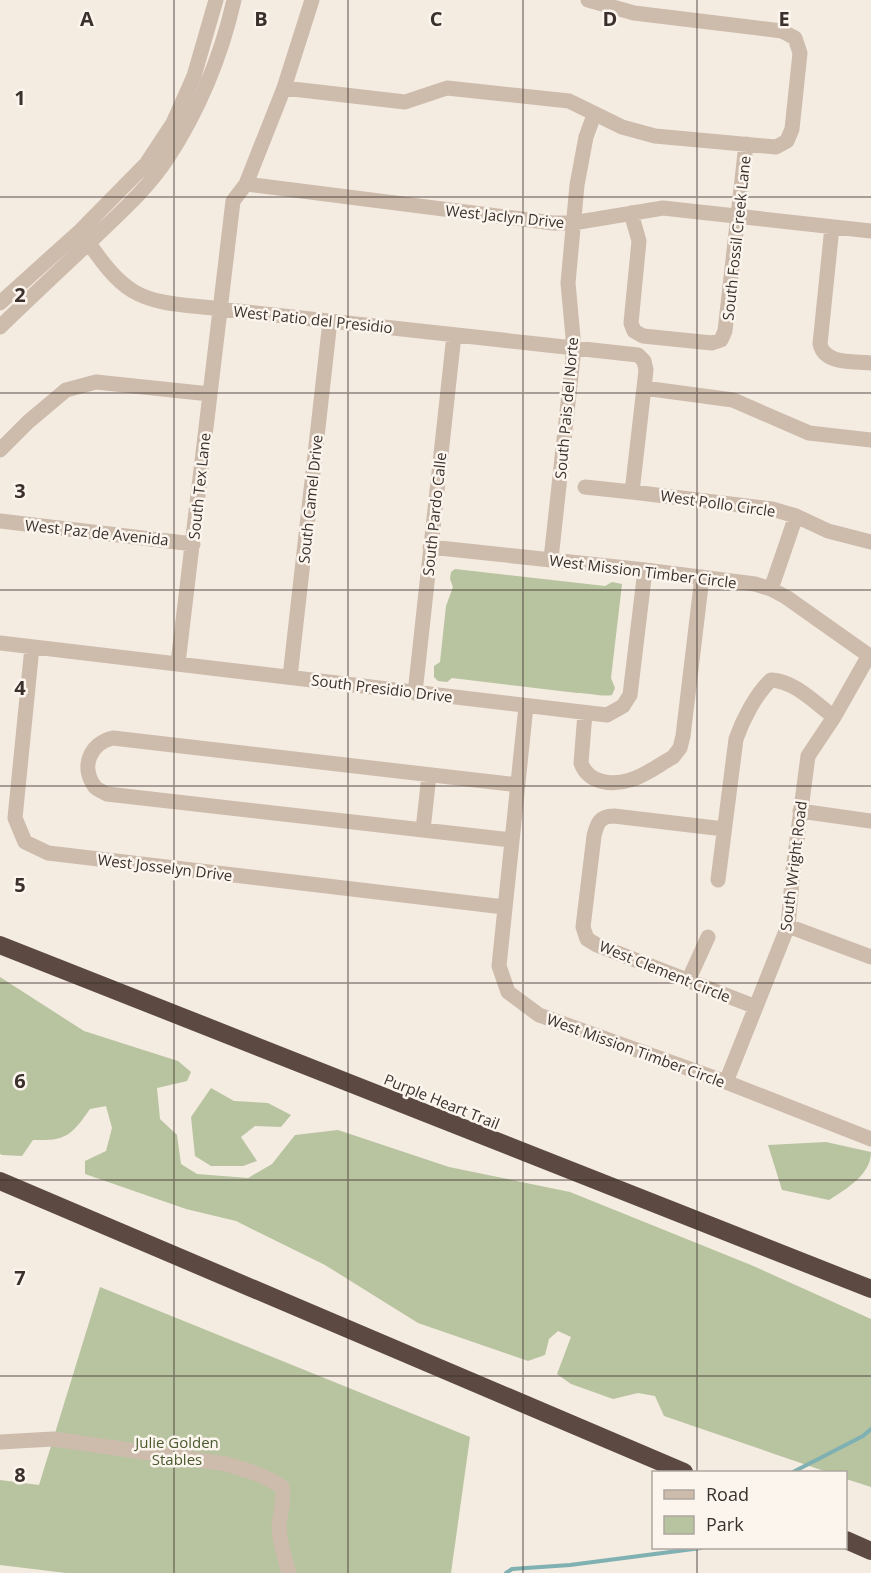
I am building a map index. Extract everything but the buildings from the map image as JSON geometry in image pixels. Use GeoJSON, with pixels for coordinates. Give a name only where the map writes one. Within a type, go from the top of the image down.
{"type":"FeatureCollection","features":[{"type":"Feature","properties":{"kind":"highway","name":"Purple Heart Trail"},"geometry":{"type":"LineString","coordinates":[[0,945],[871,1289]]}},
{"type":"Feature","properties":{"kind":"highway"},"geometry":{"type":"LineString","coordinates":[[0,1181],[679,1471]]}},
{"type":"Feature","properties":{"kind":"highway"},"geometry":{"type":"LineString","coordinates":[[847,1540],[871,1551]]}},
{"type":"Feature","properties":{"kind":"street"},"geometry":{"type":"LineString","coordinates":[[0,327],[85,236],[146,164],[173,123],[194,76],[216,0]]}},
{"type":"Feature","properties":{"kind":"street"},"geometry":{"type":"LineString","coordinates":[[0,303],[143,189],[166,160],[212,75],[234,0]]}},
{"type":"Feature","properties":{"kind":"street","name":"South Tex Lane"},"geometry":{"type":"LineString","coordinates":[[178,663],[232,201],[246,184],[284,88],[312,0]]}},
{"type":"Feature","properties":{"kind":"street"},"geometry":{"type":"LineString","coordinates":[[284,88],[405,102],[447,88],[573,101],[594,115],[622,127],[655,136],[776,147],[787,141],[792,129],[800,53],[795,38],[782,31],[634,13],[588,0]]}},
{"type":"Feature","properties":{"kind":"street","name":"South Pais del Norte"},"geometry":{"type":"LineString","coordinates":[[551,559],[574,348],[568,283],[573,223],[586,137],[594,115]]}},
{"type":"Feature","properties":{"kind":"street","name":"South Fossil Creek Lane"},"geometry":{"type":"LineString","coordinates":[[631,213],[639,241],[632,323],[634,331],[643,336],[712,343],[721,340],[725,331],[746,144]]}},
{"type":"Feature","properties":{"kind":"street","name":"West Jaclyn Drive"},"geometry":{"type":"LineString","coordinates":[[246,184],[553,223],[573,223],[663,208],[871,231]]}},
{"type":"Feature","properties":{"kind":"street"},"geometry":{"type":"LineString","coordinates":[[832,227],[820,344],[822,352],[829,358],[871,363]]}},
{"type":"Feature","properties":{"kind":"street","name":"West Patio del Presidio"},"geometry":{"type":"LineString","coordinates":[[85,236],[122,282],[133,292],[151,299],[220,309],[574,348]]}},
{"type":"Feature","properties":{"kind":"street","name":"South Camel Drive"},"geometry":{"type":"LineString","coordinates":[[290,677],[330,321]]}},
{"type":"Feature","properties":{"kind":"street","name":"South Pardo Calle"},"geometry":{"type":"LineString","coordinates":[[415,693],[454,335]]}},
{"type":"Feature","properties":{"kind":"street"},"geometry":{"type":"LineString","coordinates":[[574,348],[638,355],[644,361],[646,370],[632,492]]}},
{"type":"Feature","properties":{"kind":"street"},"geometry":{"type":"LineString","coordinates":[[0,450],[28,422],[66,390],[96,382],[210,394]]}},
{"type":"Feature","properties":{"kind":"street"},"geometry":{"type":"LineString","coordinates":[[644,388],[733,400],[809,432],[871,440]]}},
{"type":"Feature","properties":{"kind":"street","name":"West Pollo Circle"},"geometry":{"type":"LineString","coordinates":[[585,487],[772,509],[796,516],[828,531],[871,542]]}},
{"type":"Feature","properties":{"kind":"street"},"geometry":{"type":"LineString","coordinates":[[771,589],[796,516]]}},
{"type":"Feature","properties":{"kind":"street","name":"West Paz de Avenida"},"geometry":{"type":"LineString","coordinates":[[0,521],[193,544]]}},
{"type":"Feature","properties":{"kind":"street","name":"West Mission Timber Circle"},"geometry":{"type":"LineString","coordinates":[[430,547],[702,577],[771,589],[786,597],[870,657]]}},
{"type":"Feature","properties":{"kind":"street","name":"South Presidio Drive"},"geometry":{"type":"LineString","coordinates":[[0,644],[178,663],[607,715],[623,706],[630,695],[645,570]]}},
{"type":"Feature","properties":{"kind":"street"},"geometry":{"type":"LineString","coordinates":[[585,713],[581,763],[584,771],[596,780],[619,782],[632,780],[673,757],[683,736],[702,577]]}},
{"type":"Feature","properties":{"kind":"street","name":"West Josselyn Drive"},"geometry":{"type":"LineString","coordinates":[[32,647],[15,818],[25,842],[48,854],[504,907]]}},
{"type":"Feature","properties":{"kind":"street","name":"South Wright Road"},"geometry":{"type":"LineString","coordinates":[[726,1082],[788,926],[808,756],[870,657]]}},
{"type":"Feature","properties":{"kind":"street"},"geometry":{"type":"LineString","coordinates":[[718,880],[736,739],[764,687],[771,680],[790,685],[834,717]]}},
{"type":"Feature","properties":{"kind":"street","name":"West Mission Timber Circle"},"geometry":{"type":"LineString","coordinates":[[526,706],[499,966],[508,992],[539,1015],[726,1082],[871,1139]]}},
{"type":"Feature","properties":{"kind":"street"},"geometry":{"type":"LineString","coordinates":[[511,840],[107,794],[96,788],[90,776],[88,760],[96,746],[103,740],[113,738],[518,785]]}},
{"type":"Feature","properties":{"kind":"street"},"geometry":{"type":"LineString","coordinates":[[423,830],[429,775]]}},
{"type":"Feature","properties":{"kind":"street"},"geometry":{"type":"LineString","coordinates":[[800,811],[871,821]]}},
{"type":"Feature","properties":{"kind":"street","name":"West Clement Circle"},"geometry":{"type":"LineString","coordinates":[[724,829],[614,816],[600,819],[596,825],[583,927],[587,939],[597,945],[756,1007]]}},
{"type":"Feature","properties":{"kind":"street"},"geometry":{"type":"LineString","coordinates":[[788,926],[871,957]]}},
{"type":"Feature","properties":{"kind":"street"},"geometry":{"type":"LineString","coordinates":[[688,981],[708,938]]}},
{"type":"Feature","properties":{"kind":"street"},"geometry":{"type":"LineString","coordinates":[[0,1442],[53,1439],[226,1464],[273,1480],[282,1487],[284,1497],[279,1526],[283,1554],[289,1573]]}},
{"type":"Feature","properties":{"kind":"green space"},"geometry":{"type":"Polygon","coordinates":[[[455,569],[605,586],[612,582],[622,584],[611,678],[615,688],[612,695],[452,678],[447,682],[438,681],[434,677],[434,666],[440,662],[446,606],[453,587],[450,579],[451,572],[455,569]]]}},
{"type":"Feature","properties":{"kind":"green space"},"geometry":{"type":"Polygon","coordinates":[[[0,977],[84,1031],[178,1061],[191,1072],[187,1081],[157,1088],[160,1119],[177,1135],[181,1164],[197,1174],[248,1178],[272,1164],[295,1135],[338,1130],[449,1167],[570,1192],[751,1265],[871,1319],[871,1487],[847,1479],[847,1471],[824,1471],[664,1416],[655,1396],[638,1393],[613,1399],[571,1384],[557,1374],[571,1337],[558,1331],[549,1339],[545,1355],[528,1361],[418,1323],[325,1265],[236,1221],[186,1209],[85,1174],[85,1161],[106,1151],[112,1128],[106,1106],[90,1109],[72,1131],[61,1138],[33,1140],[22,1156],[0,1154],[0,977]]]}},
{"type":"Feature","properties":{"kind":"green space"},"geometry":{"type":"Polygon","coordinates":[[[211,1088],[234,1101],[268,1103],[291,1115],[281,1127],[255,1126],[241,1137],[257,1161],[243,1166],[211,1166],[195,1156],[191,1117],[211,1088]]]}},
{"type":"Feature","properties":{"kind":"green space"},"geometry":{"type":"Polygon","coordinates":[[[826,1142],[871,1152],[867,1168],[850,1186],[829,1200],[782,1190],[768,1145],[826,1142]]]}},
{"type":"Feature","properties":{"kind":"green space","name":"Julie Golden Stables"},"geometry":{"type":"Polygon","coordinates":[[[100,1287],[470,1437],[451,1573],[66,1573],[0,1565],[0,1480],[39,1485],[100,1287]]]}},
{"type":"Feature","properties":{"kind":"waterway"},"geometry":{"type":"LineString","coordinates":[[795,1471],[863,1436],[871,1429]]}},
{"type":"Feature","properties":{"kind":"waterway"},"geometry":{"type":"LineString","coordinates":[[506,1573],[512,1569],[570,1565],[693,1549]]}}]}
